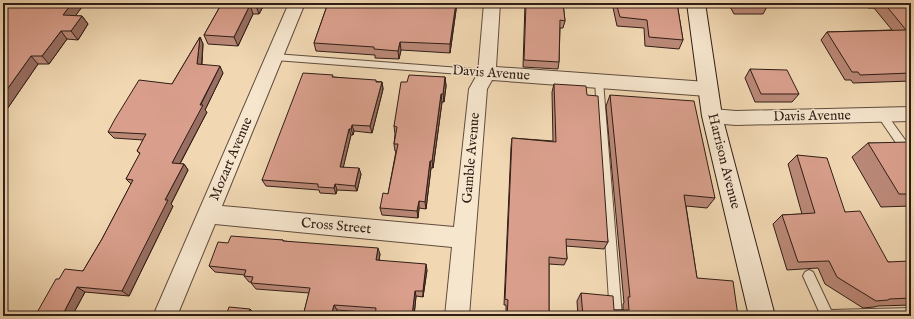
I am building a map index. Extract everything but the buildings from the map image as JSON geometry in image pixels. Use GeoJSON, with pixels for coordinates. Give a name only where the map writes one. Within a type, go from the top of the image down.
{"type":"FeatureCollection","features":[{"type":"Feature","properties":{"kind":"main road","name":"Harrison Avenue"},"geometry":{"type":"LineString","coordinates":[[696,3],[712,116],[762,316]]}},
{"type":"Feature","properties":{"kind":"street","name":"Mozart Avenue"},"geometry":{"type":"LineString","coordinates":[[165,316],[297,3]]}},
{"type":"Feature","properties":{"kind":"street","name":"Gamble Avenue"},"geometry":{"type":"LineString","coordinates":[[457,316],[478,89],[487,73],[492,3]]}},
{"type":"Feature","properties":{"kind":"street","name":"Davis Avenue"},"geometry":{"type":"LineString","coordinates":[[487,73],[707,89]]}},
{"type":"Feature","properties":{"kind":"street","name":"Davis Avenue"},"geometry":{"type":"LineString","coordinates":[[712,116],[736,118],[911,114]]}},
{"type":"Feature","properties":{"kind":"street","name":"Cross Street"},"geometry":{"type":"LineString","coordinates":[[208,214],[464,238]]}},
{"type":"Feature","properties":{"kind":"lane","name":"Davis Avenue"},"geometry":{"type":"LineString","coordinates":[[275,57],[487,73]]}},
{"type":"Feature","properties":{"kind":"lane"},"geometry":{"type":"LineString","coordinates":[[599,81],[616,316]]}},
{"type":"Feature","properties":{"kind":"lane"},"geometry":{"type":"LineString","coordinates":[[882,115],[911,156]]}},
{"type":"Feature","properties":{"kind":"lane"},"geometry":{"type":"LineString","coordinates":[[809,276],[827,316]]}},
{"type":"Feature","properties":{"kind":"lane"},"geometry":{"type":"LineString","coordinates":[[832,316],[904,314]]}}]}
